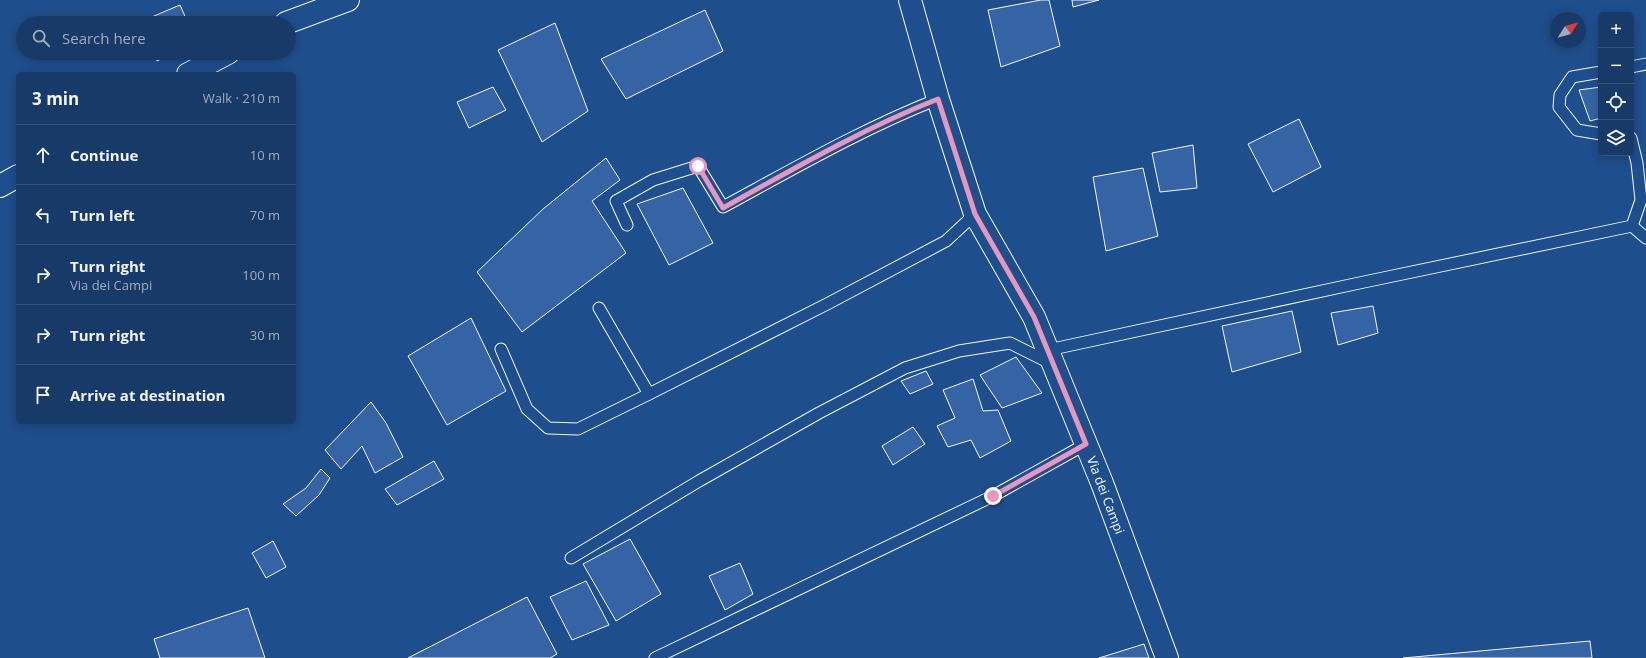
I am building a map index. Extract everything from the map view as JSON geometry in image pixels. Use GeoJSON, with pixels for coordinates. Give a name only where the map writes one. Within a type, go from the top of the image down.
{"type":"FeatureCollection","features":[{"type":"Feature","properties":{"kind":"street"},"geometry":{"type":"LineString","coordinates":[[296,19],[348,0]]}},
{"type":"Feature","properties":{"kind":"street","name":"Via dei Campi"},"geometry":{"type":"LineString","coordinates":[[910,0],[938,99],[975,214],[1034,317],[1086,444],[1167,658]]}},
{"type":"Feature","properties":{"kind":"street"},"geometry":{"type":"LineString","coordinates":[[192,72],[215,60]]}},
{"type":"Feature","properties":{"kind":"street"},"geometry":{"type":"LineString","coordinates":[[0,186],[16,177]]}},
{"type":"Feature","properties":{"kind":"lane"},"geometry":{"type":"LineString","coordinates":[[1634,66],[1646,64]]}},
{"type":"Feature","properties":{"kind":"lane"},"geometry":{"type":"LineString","coordinates":[[1598,73],[1572,77],[1560,95],[1559,107],[1577,130],[1598,134]]}},
{"type":"Feature","properties":{"kind":"lane"},"geometry":{"type":"LineString","coordinates":[[627,225],[616,201],[654,180],[698,166],[723,208],[818,156],[912,109],[938,99]]}},
{"type":"Feature","properties":{"kind":"lane"},"geometry":{"type":"LineString","coordinates":[[1632,226],[1641,200],[1634,151]]}},
{"type":"Feature","properties":{"kind":"lane"},"geometry":{"type":"LineString","coordinates":[[501,349],[527,409],[548,428],[578,429],[830,303],[946,241],[975,214]]}},
{"type":"Feature","properties":{"kind":"lane"},"geometry":{"type":"LineString","coordinates":[[1632,226],[1646,238]]}},
{"type":"Feature","properties":{"kind":"lane"},"geometry":{"type":"LineString","coordinates":[[571,558],[699,481],[798,424],[905,368],[959,351],[1010,343],[1050,357],[1364,282],[1632,226]]}},
{"type":"Feature","properties":{"kind":"lane"},"geometry":{"type":"LineString","coordinates":[[599,308],[648,394]]}},
{"type":"Feature","properties":{"kind":"lane"},"geometry":{"type":"LineString","coordinates":[[655,658],[993,496],[1086,444]]}},
{"type":"Feature","properties":{"kind":"building"},"geometry":{"type":"Polygon","coordinates":[[[1041,0],[1049,0],[1060,46],[1001,67],[988,10],[1041,0]]]}},
{"type":"Feature","properties":{"kind":"building"},"geometry":{"type":"Polygon","coordinates":[[[1072,0],[1099,0],[1073,7],[1072,0]]]}},
{"type":"Feature","properties":{"kind":"building"},"geometry":{"type":"Polygon","coordinates":[[[180,5],[185,16],[154,16],[180,5]]]}},
{"type":"Feature","properties":{"kind":"building"},"geometry":{"type":"Polygon","coordinates":[[[705,10],[723,51],[626,99],[601,59],[705,10]]]}},
{"type":"Feature","properties":{"kind":"building"},"geometry":{"type":"Polygon","coordinates":[[[555,23],[588,111],[542,142],[498,50],[555,23]]]}},
{"type":"Feature","properties":{"kind":"building"},"geometry":{"type":"Polygon","coordinates":[[[493,87],[506,110],[469,128],[457,102],[493,87]]]}},
{"type":"Feature","properties":{"kind":"building"},"geometry":{"type":"Polygon","coordinates":[[[1598,87],[1598,119],[1590,121],[1579,90],[1598,87]]]}},
{"type":"Feature","properties":{"kind":"building"},"geometry":{"type":"Polygon","coordinates":[[[1299,119],[1321,167],[1273,192],[1248,144],[1299,119]]]}},
{"type":"Feature","properties":{"kind":"building"},"geometry":{"type":"Polygon","coordinates":[[[1193,145],[1197,188],[1160,192],[1152,153],[1193,145]]]}},
{"type":"Feature","properties":{"kind":"building"},"geometry":{"type":"Polygon","coordinates":[[[606,158],[620,180],[592,201],[626,253],[522,332],[477,272],[543,209],[606,158]]]}},
{"type":"Feature","properties":{"kind":"building"},"geometry":{"type":"Polygon","coordinates":[[[1143,168],[1158,236],[1106,251],[1093,177],[1143,168]]]}},
{"type":"Feature","properties":{"kind":"building"},"geometry":{"type":"Polygon","coordinates":[[[683,188],[713,243],[669,265],[637,204],[683,188]]]}},
{"type":"Feature","properties":{"kind":"building"},"geometry":{"type":"Polygon","coordinates":[[[1373,306],[1378,333],[1338,345],[1331,313],[1373,306]]]}},
{"type":"Feature","properties":{"kind":"building"},"geometry":{"type":"Polygon","coordinates":[[[1292,311],[1301,352],[1232,372],[1222,326],[1292,311]]]}},
{"type":"Feature","properties":{"kind":"building"},"geometry":{"type":"Polygon","coordinates":[[[471,318],[506,391],[447,425],[408,356],[471,318]]]}},
{"type":"Feature","properties":{"kind":"building"},"geometry":{"type":"Polygon","coordinates":[[[1016,357],[1042,393],[1002,408],[980,375],[1016,357]]]}},
{"type":"Feature","properties":{"kind":"building"},"geometry":{"type":"Polygon","coordinates":[[[926,371],[933,384],[910,394],[901,381],[926,371]]]}},
{"type":"Feature","properties":{"kind":"building"},"geometry":{"type":"Polygon","coordinates":[[[973,379],[983,411],[998,410],[1011,441],[980,458],[971,440],[948,447],[937,426],[955,418],[943,390],[973,379]]]}},
{"type":"Feature","properties":{"kind":"building"},"geometry":{"type":"Polygon","coordinates":[[[371,402],[386,423],[403,457],[375,473],[362,446],[341,469],[325,450],[371,402]]]}},
{"type":"Feature","properties":{"kind":"building"},"geometry":{"type":"Polygon","coordinates":[[[913,427],[925,444],[893,465],[882,446],[913,427]]]}},
{"type":"Feature","properties":{"kind":"building"},"geometry":{"type":"Polygon","coordinates":[[[434,461],[444,479],[397,505],[385,489],[434,461]]]}},
{"type":"Feature","properties":{"kind":"building"},"geometry":{"type":"Polygon","coordinates":[[[321,469],[330,478],[319,495],[296,516],[283,504],[306,488],[321,469]]]}},
{"type":"Feature","properties":{"kind":"building"},"geometry":{"type":"Polygon","coordinates":[[[630,539],[661,594],[616,621],[583,564],[630,539]]]}},
{"type":"Feature","properties":{"kind":"building"},"geometry":{"type":"Polygon","coordinates":[[[273,541],[286,567],[266,578],[252,553],[273,541]]]}},
{"type":"Feature","properties":{"kind":"building"},"geometry":{"type":"Polygon","coordinates":[[[740,563],[753,594],[725,610],[709,576],[740,563]]]}},
{"type":"Feature","properties":{"kind":"building"},"geometry":{"type":"Polygon","coordinates":[[[586,581],[609,625],[572,640],[550,597],[586,581]]]}},
{"type":"Feature","properties":{"kind":"building"},"geometry":{"type":"Polygon","coordinates":[[[527,597],[557,654],[550,658],[408,658],[527,597]]]}},
{"type":"Feature","properties":{"kind":"building"},"geometry":{"type":"Polygon","coordinates":[[[248,608],[265,658],[160,658],[154,639],[248,608]]]}},
{"type":"Feature","properties":{"kind":"building"},"geometry":{"type":"Polygon","coordinates":[[[1590,641],[1592,658],[1403,658],[1590,641]]]}},
{"type":"Feature","properties":{"kind":"building"},"geometry":{"type":"Polygon","coordinates":[[[1144,644],[1149,658],[1099,658],[1144,644]]]}},
{"type":"Feature","properties":{"kind":"route"},"geometry":{"type":"LineString","coordinates":[[698,166],[723,208],[818,156],[912,109],[938,99],[975,214],[1034,317],[1086,444],[993,496]]}}]}
